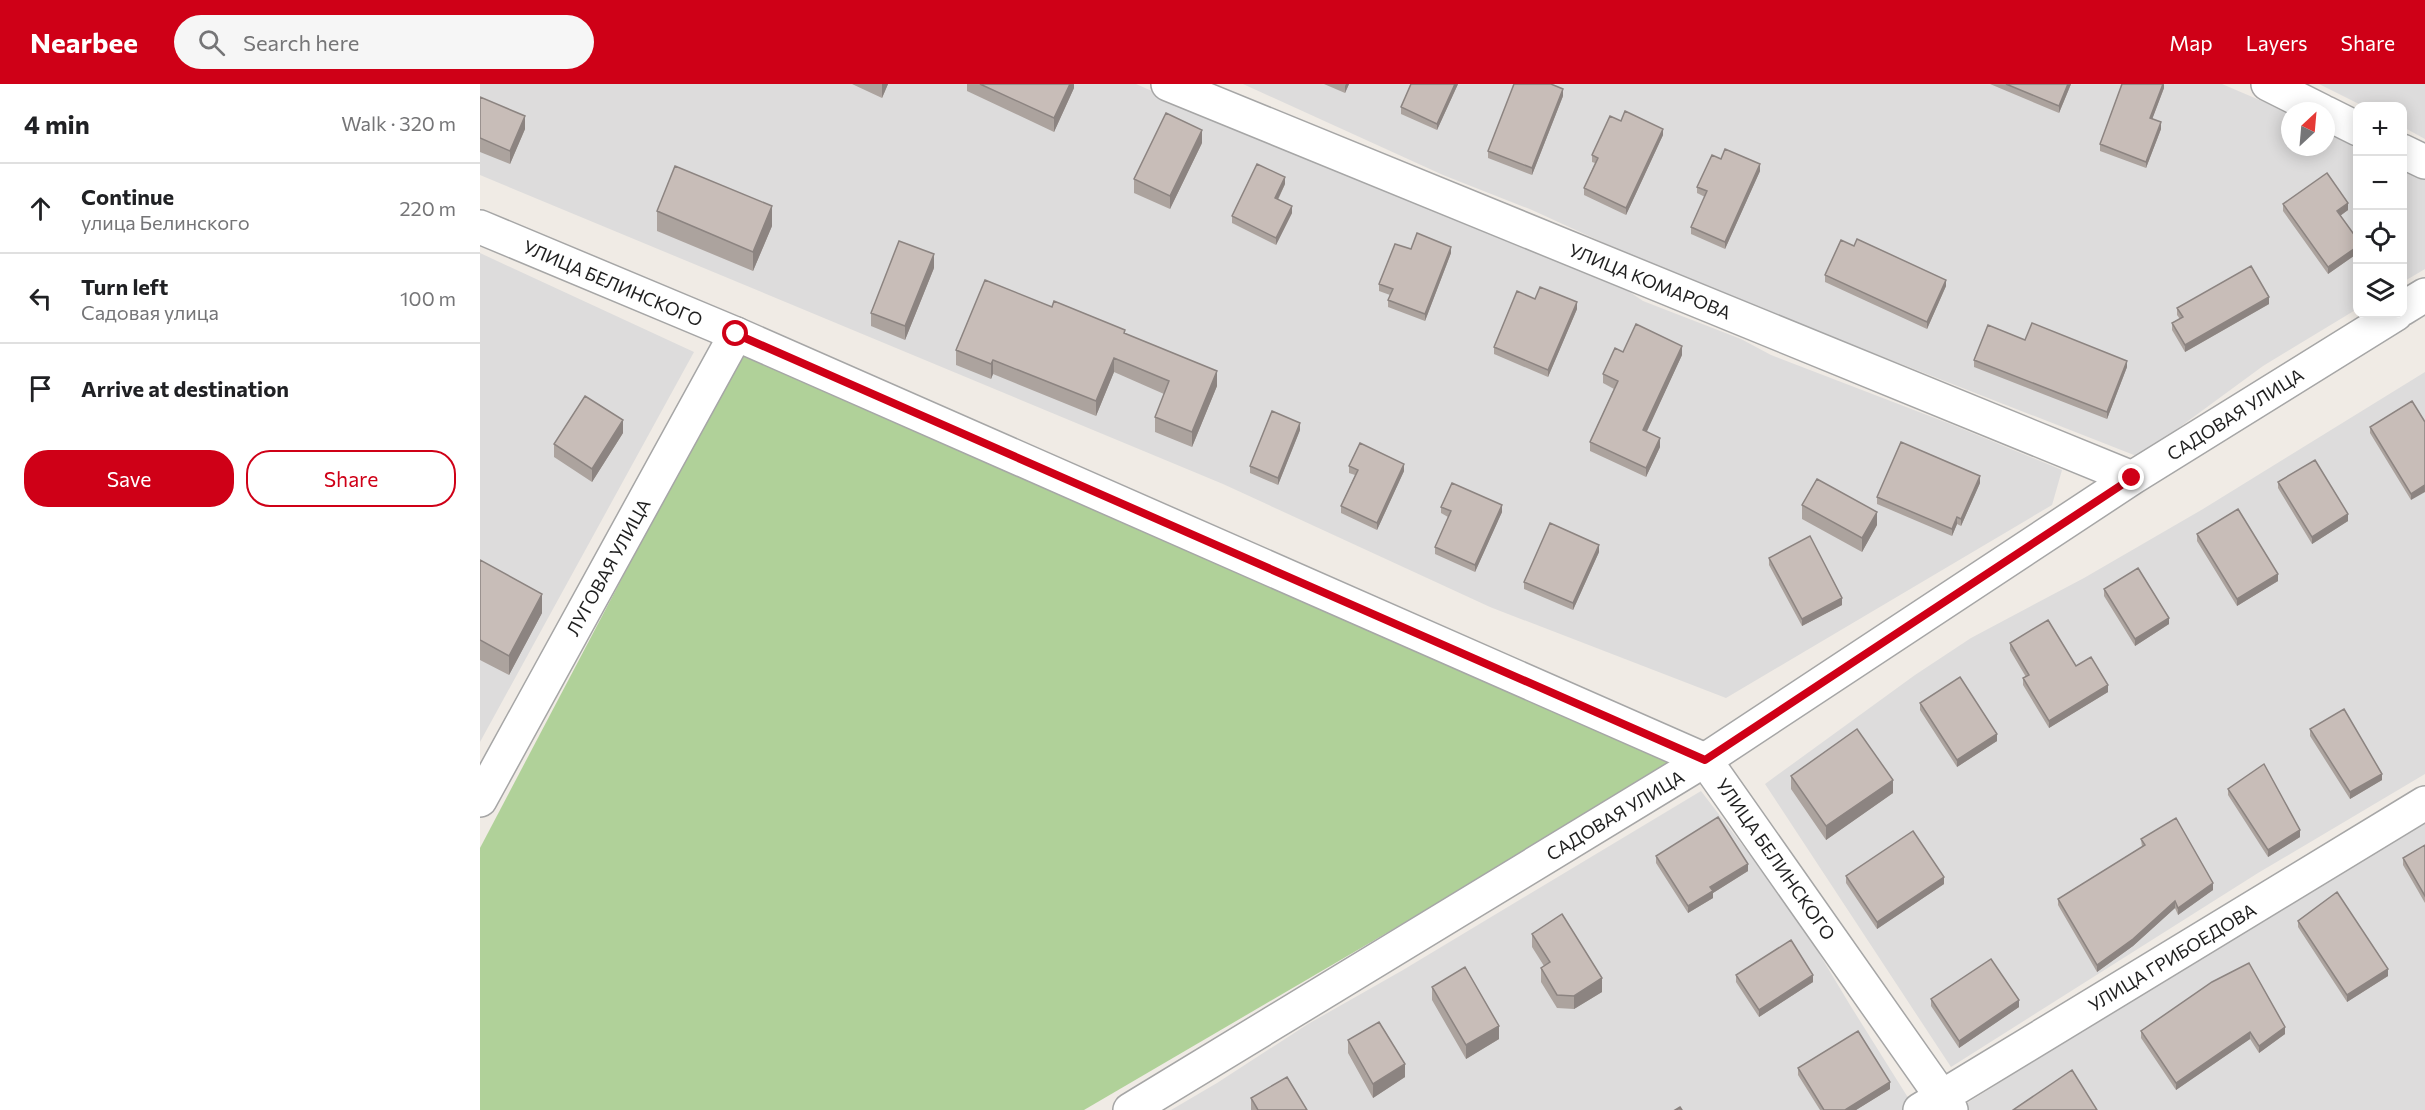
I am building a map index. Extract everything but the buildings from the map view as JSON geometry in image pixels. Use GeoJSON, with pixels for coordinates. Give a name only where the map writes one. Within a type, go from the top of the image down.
{"type":"FeatureCollection","features":[{"type":"Feature","properties":{"kind":"street","name":"УЛИЦА КОМАРОВА"},"geometry":{"type":"LineString","coordinates":[[1168,84],[2132,478]]}},
{"type":"Feature","properties":{"kind":"street"},"geometry":{"type":"LineString","coordinates":[[2268,84],[2304,102]]}},
{"type":"Feature","properties":{"kind":"street"},"geometry":{"type":"LineString","coordinates":[[2335,118],[2353,126]]}},
{"type":"Feature","properties":{"kind":"street"},"geometry":{"type":"LineString","coordinates":[[2407,153],[2425,162]]}},
{"type":"Feature","properties":{"kind":"street","name":"УЛИЦА БЕЛИНСКОГО"},"geometry":{"type":"LineString","coordinates":[[480,227],[736,334],[1705,760],[1938,1105]]}},
{"type":"Feature","properties":{"kind":"street"},"geometry":{"type":"LineString","coordinates":[[2407,307],[2425,296]]}},
{"type":"Feature","properties":{"kind":"street","name":"САДОВАЯ УЛИЦА"},"geometry":{"type":"LineString","coordinates":[[1130,1110],[1705,760],[2132,478],[2390,318]]}},
{"type":"Feature","properties":{"kind":"street","name":"ЛУГОВАЯ УЛИЦА"},"geometry":{"type":"LineString","coordinates":[[480,800],[736,334]]}},
{"type":"Feature","properties":{"kind":"street","name":"УЛИЦА ГРИБОЕДОВА"},"geometry":{"type":"LineString","coordinates":[[1938,1105],[2425,803]]}},
{"type":"Feature","properties":{"kind":"shaded area"},"geometry":{"type":"Polygon","coordinates":[[[480,84],[1136,84],[1227,124],[1621,286],[1643,301],[1741,339],[1771,355],[2062,470],[2052,505],[1726,698],[1490,607],[1223,484],[480,175],[480,84]]]}},
{"type":"Feature","properties":{"kind":"shaded area"},"geometry":{"type":"Polygon","coordinates":[[[1243,84],[2222,84],[2281,109],[2281,156],[2335,156],[2335,134],[2353,143],[2353,311],[2263,366],[2139,457],[1720,293],[1532,210],[1443,175],[1243,84]]]}},
{"type":"Feature","properties":{"kind":"shaded area"},"geometry":{"type":"Polygon","coordinates":[[[2319,84],[2425,84],[2425,139],[2407,129],[2407,102],[2355,102],[2319,84]]]}},
{"type":"Feature","properties":{"kind":"shaded area"},"geometry":{"type":"Polygon","coordinates":[[[2407,169],[2425,178],[2425,269],[2407,280],[2407,169]]]}},
{"type":"Feature","properties":{"kind":"shaded area"},"geometry":{"type":"Polygon","coordinates":[[[480,253],[694,352],[480,742],[480,253]]]}},
{"type":"Feature","properties":{"kind":"shaded area"},"geometry":{"type":"Polygon","coordinates":[[[2425,372],[2425,774],[2258,873],[1951,1067],[1765,784],[1915,675],[1971,638],[2084,578],[2203,509],[2425,372]]]}},
{"type":"Feature","properties":{"kind":"shaded area"},"geometry":{"type":"Polygon","coordinates":[[[1701,791],[1796,915],[1912,1104],[1902,1110],[1171,1110],[1308,1024],[1403,970],[1701,791]]]}},
{"type":"Feature","properties":{"kind":"shaded area"},"geometry":{"type":"Polygon","coordinates":[[[2425,818],[2425,1110],[1968,1110],[1964,1105],[2177,970],[2425,818]]]}},
{"type":"Feature","properties":{"kind":"green space"},"geometry":{"type":"Polygon","coordinates":[[[740,354],[1679,762],[1084,1110],[480,1110],[480,848],[740,354]]]}},
{"type":"Feature","properties":{"kind":"route"},"geometry":{"type":"LineString","coordinates":[[736,334],[1705,760],[2132,478]]}}]}
